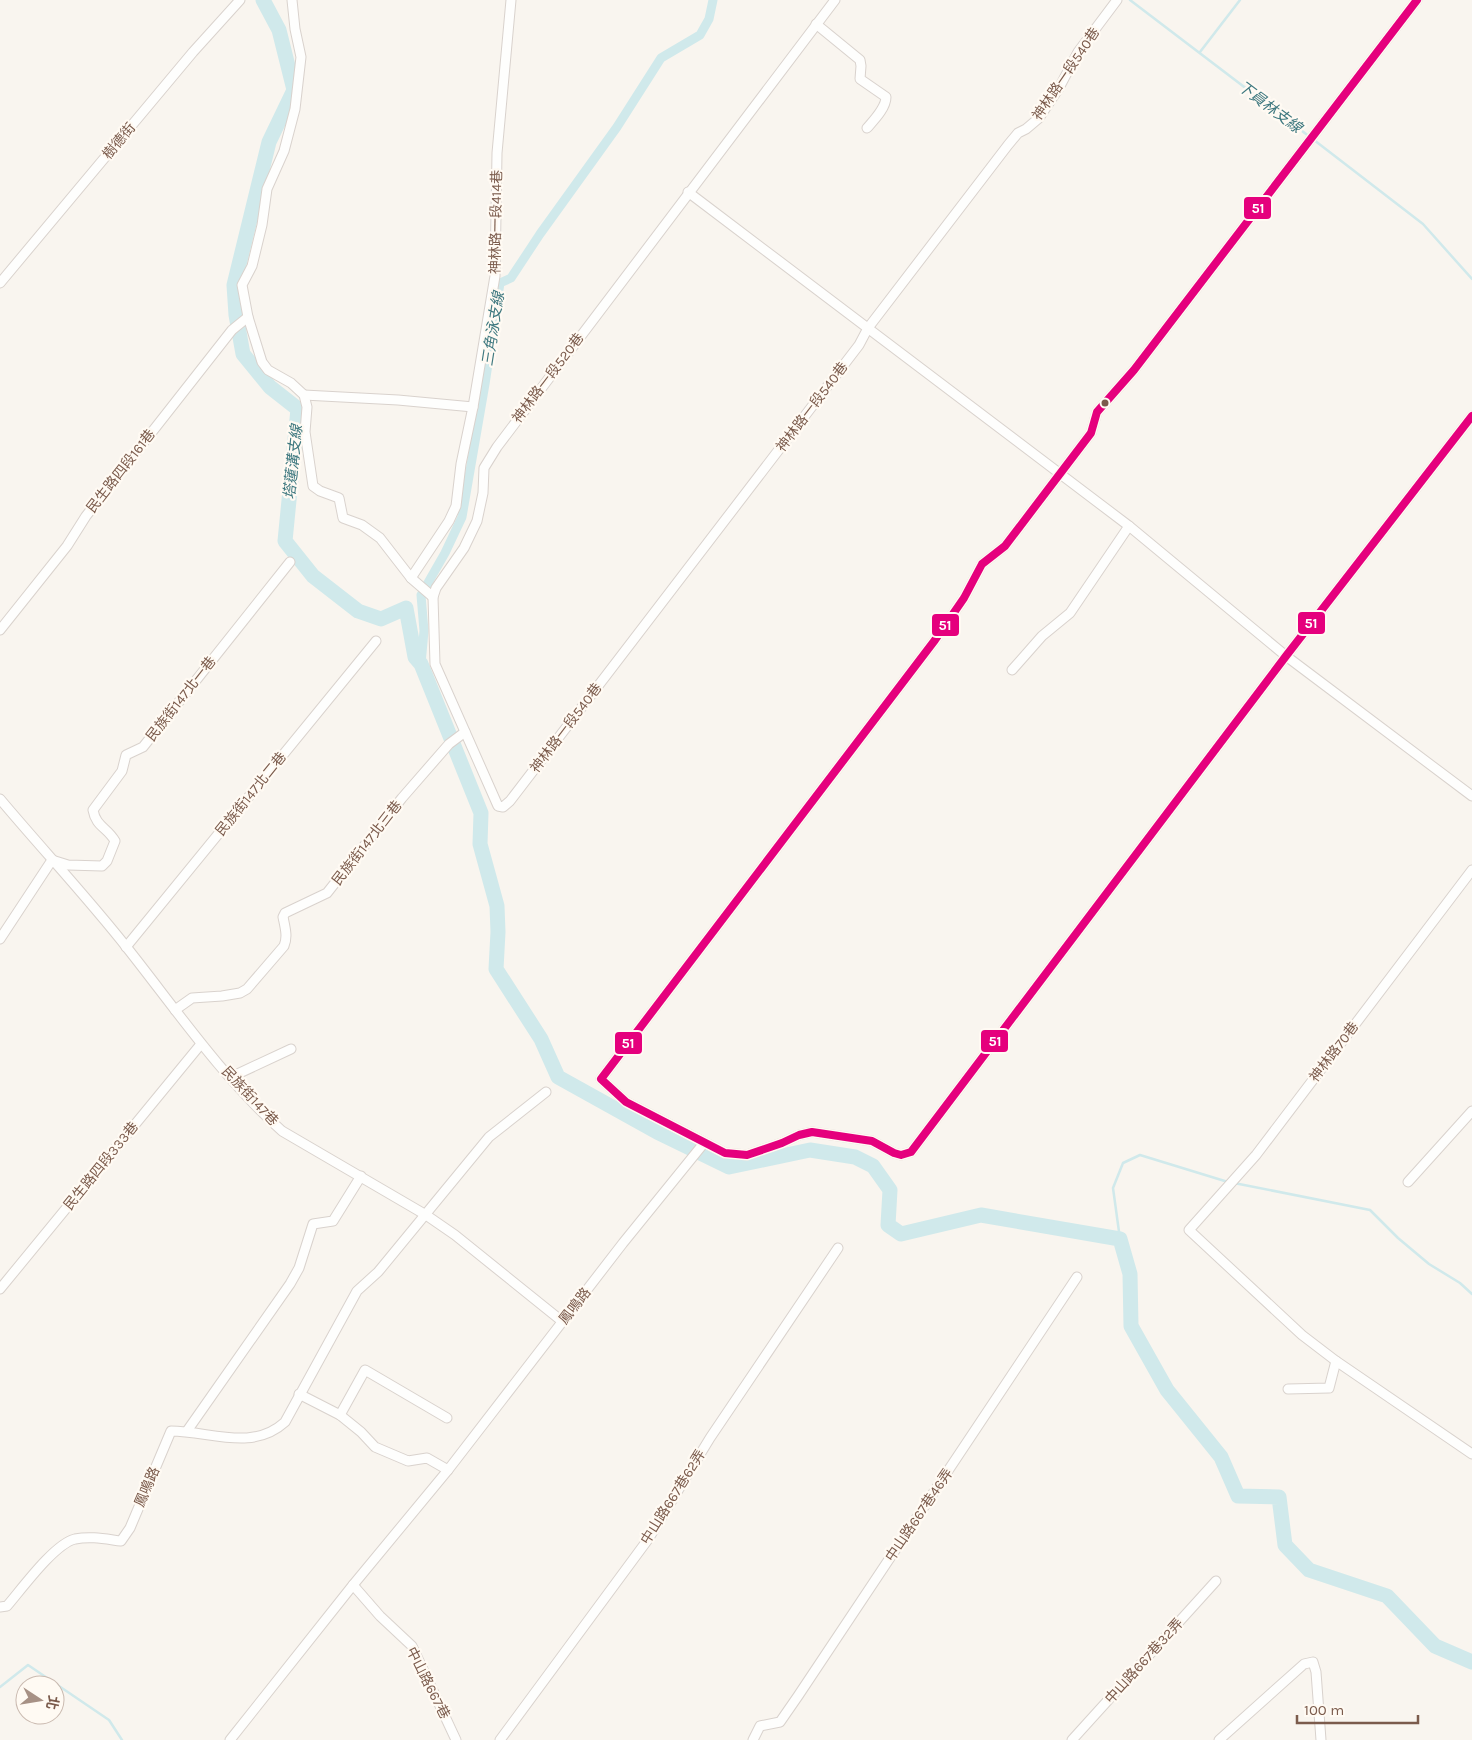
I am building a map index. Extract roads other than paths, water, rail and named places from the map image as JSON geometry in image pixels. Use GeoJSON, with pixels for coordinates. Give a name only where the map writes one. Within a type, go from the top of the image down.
{"type":"FeatureCollection","features":[{"type":"Feature","properties":{"kind":"street","name":"樹德街"},"geometry":{"type":"LineString","coordinates":[[0,283],[193,52],[240,0]]}},
{"type":"Feature","properties":{"kind":"street"},"geometry":{"type":"LineString","coordinates":[[292,0],[295,29],[301,57],[295,109],[284,151],[267,189],[262,225],[252,266],[242,286],[248,317],[262,362],[268,370],[291,383],[304,395],[307,408],[305,432],[314,486],[320,491],[339,498],[343,518],[362,525],[380,538],[411,578],[433,597],[435,664],[465,732]]}},
{"type":"Feature","properties":{"kind":"street","name":"神林路一段414巷"},"geometry":{"type":"LineString","coordinates":[[411,578],[449,521],[456,506],[461,464],[473,407],[495,276],[498,152],[511,0]]}},
{"type":"Feature","properties":{"kind":"street","name":"神林路一段520巷"},"geometry":{"type":"LineString","coordinates":[[433,597],[436,588],[464,548],[476,521],[483,493],[484,468],[496,447],[835,0]]}},
{"type":"Feature","properties":{"kind":"street","name":"神林路一段540巷"},"geometry":{"type":"LineString","coordinates":[[465,732],[498,806],[503,807],[510,801],[852,354],[868,328],[1008,145],[1018,133],[1039,118],[1059,88],[1078,52],[1117,0]]}},
{"type":"Feature","properties":{"kind":"street"},"geometry":{"type":"LineString","coordinates":[[1416,0],[1134,370],[1097,412],[1091,433],[1005,546],[982,564],[964,598],[936,640],[601,1079],[626,1102],[725,1153],[747,1155],[782,1143],[800,1134],[812,1132],[872,1141],[901,1155],[911,1152],[1286,656],[1472,416]]}},
{"type":"Feature","properties":{"kind":"street"},"geometry":{"type":"LineString","coordinates":[[816,24],[860,60],[860,79],[886,97],[884,106],[867,128]]}},
{"type":"Feature","properties":{"kind":"street"},"geometry":{"type":"LineString","coordinates":[[688,192],[1129,526],[1286,656],[1472,796]]}},
{"type":"Feature","properties":{"kind":"street","name":"民生路四段161巷"},"geometry":{"type":"LineString","coordinates":[[0,630],[67,546],[86,516],[232,330],[248,317]]}},
{"type":"Feature","properties":{"kind":"street"},"geometry":{"type":"LineString","coordinates":[[304,395],[398,400],[473,407]]}},
{"type":"Feature","properties":{"kind":"street"},"geometry":{"type":"LineString","coordinates":[[1012,670],[1042,636],[1070,613],[1129,526]]}},
{"type":"Feature","properties":{"kind":"street","name":"民族街147北一巷"},"geometry":{"type":"LineString","coordinates":[[52,860],[68,865],[102,866],[107,862],[115,841],[111,834],[95,820],[93,810],[122,772],[126,756],[143,747],[290,562]]}},
{"type":"Feature","properties":{"kind":"street","name":"民族街147北二巷"},"geometry":{"type":"LineString","coordinates":[[126,947],[376,641]]}},
{"type":"Feature","properties":{"kind":"street","name":"民族街147北三巷"},"geometry":{"type":"LineString","coordinates":[[175,1010],[192,998],[222,996],[240,993],[247,989],[284,946],[286,931],[283,917],[285,913],[327,893],[402,798],[449,744],[465,732]]}},
{"type":"Feature","properties":{"kind":"street","name":"民族街147巷"},"geometry":{"type":"LineString","coordinates":[[0,799],[126,947],[201,1044],[264,1114],[282,1131],[426,1215],[455,1235],[563,1322]]}},
{"type":"Feature","properties":{"kind":"street"},"geometry":{"type":"LineString","coordinates":[[0,939],[52,860]]}},
{"type":"Feature","properties":{"kind":"street","name":"神林路70巷"},"geometry":{"type":"LineString","coordinates":[[1336,1361],[1302,1335],[1189,1230],[1256,1155],[1472,870]]}},
{"type":"Feature","properties":{"kind":"street","name":"民生路四段333巷"},"geometry":{"type":"LineString","coordinates":[[0,1289],[201,1044]]}},
{"type":"Feature","properties":{"kind":"street"},"geometry":{"type":"LineString","coordinates":[[231,1077],[291,1050]]}},
{"type":"Feature","properties":{"kind":"street"},"geometry":{"type":"LineString","coordinates":[[361,1176],[333,1221],[313,1224],[299,1268],[290,1284],[187,1431],[240,1439],[264,1435],[277,1429],[285,1422],[357,1291],[378,1272],[489,1137],[546,1092]]}},
{"type":"Feature","properties":{"kind":"street"},"geometry":{"type":"LineString","coordinates":[[1408,1182],[1472,1111]]}},
{"type":"Feature","properties":{"kind":"street","name":"鳳鳴路"},"geometry":{"type":"LineString","coordinates":[[230,1740],[353,1585],[448,1470],[623,1243],[704,1143]]}},
{"type":"Feature","properties":{"kind":"street","name":"中山路667巷62弄"},"geometry":{"type":"LineString","coordinates":[[500,1740],[649,1538],[710,1438],[838,1248]]}},
{"type":"Feature","properties":{"kind":"street","name":"中山路667巷46弄"},"geometry":{"type":"LineString","coordinates":[[754,1740],[760,1726],[780,1722],[1077,1277]]}},
{"type":"Feature","properties":{"kind":"street"},"geometry":{"type":"LineString","coordinates":[[1288,1389],[1329,1388],[1336,1361],[1472,1454]]}},
{"type":"Feature","properties":{"kind":"street"},"geometry":{"type":"LineString","coordinates":[[340,1415],[365,1370],[447,1418]]}},
{"type":"Feature","properties":{"kind":"street"},"geometry":{"type":"LineString","coordinates":[[299,1394],[340,1415],[376,1447],[408,1461],[427,1458],[448,1470]]}},
{"type":"Feature","properties":{"kind":"street","name":"鳳鳴路"},"geometry":{"type":"LineString","coordinates":[[0,1607],[7,1606],[35,1573],[58,1550],[73,1540],[94,1537],[121,1541],[130,1528],[171,1431],[187,1431]]}},
{"type":"Feature","properties":{"kind":"street","name":"中山路667巷32弄"},"geometry":{"type":"LineString","coordinates":[[1072,1740],[1216,1581]]}},
{"type":"Feature","properties":{"kind":"street","name":"中山路667巷"},"geometry":{"type":"LineString","coordinates":[[353,1585],[380,1616],[412,1646],[456,1740]]}},
{"type":"Feature","properties":{"kind":"street"},"geometry":{"type":"LineString","coordinates":[[1219,1740],[1304,1664],[1313,1662],[1316,1672],[1321,1740]]}},
{"type":"Feature","properties":{"kind":"waterway","name":"塔蓮溝支線"},"geometry":{"type":"LineString","coordinates":[[263,0],[279,30],[294,90],[269,142],[234,285],[236,315],[243,354],[270,387],[298,409],[285,541],[313,576],[358,611],[381,619],[406,608],[415,657],[421,664],[481,813],[480,844],[497,906],[496,969],[541,1039],[558,1077],[657,1132],[729,1167],[810,1150],[855,1157],[873,1166],[890,1190],[888,1225],[901,1234],[981,1215],[1120,1239],[1130,1274],[1131,1326],[1167,1390],[1221,1457],[1238,1496],[1279,1497],[1285,1545],[1309,1570],[1387,1596],[1435,1646],[1472,1662]]}},
{"type":"Feature","properties":{"kind":"waterway","name":"三角泳支線"},"geometry":{"type":"LineString","coordinates":[[421,664],[424,631],[421,595],[445,553],[462,517],[500,283],[511,278],[540,234],[617,127],[661,58],[700,35],[709,19],[713,0]]}},
{"type":"Feature","properties":{"kind":"waterway","name":"下員林支線"},"geometry":{"type":"LineString","coordinates":[[1130,0],[1310,137]]}},
{"type":"Feature","properties":{"kind":"waterway"},"geometry":{"type":"LineString","coordinates":[[1200,52],[1240,0]]}},
{"type":"Feature","properties":{"kind":"waterway","name":"下員林支線"},"geometry":{"type":"LineString","coordinates":[[1314,140],[1423,224],[1472,279]]}},
{"type":"Feature","properties":{"kind":"waterway"},"geometry":{"type":"LineString","coordinates":[[1120,1239],[1113,1188],[1123,1163],[1140,1155],[1228,1182]]}},
{"type":"Feature","properties":{"kind":"waterway"},"geometry":{"type":"LineString","coordinates":[[1234,1183],[1370,1210],[1398,1238],[1429,1264],[1460,1283],[1472,1294]]}},
{"type":"Feature","properties":{"kind":"waterway"},"geometry":{"type":"LineString","coordinates":[[0,1687],[28,1665],[109,1720],[122,1740]]}}]}
